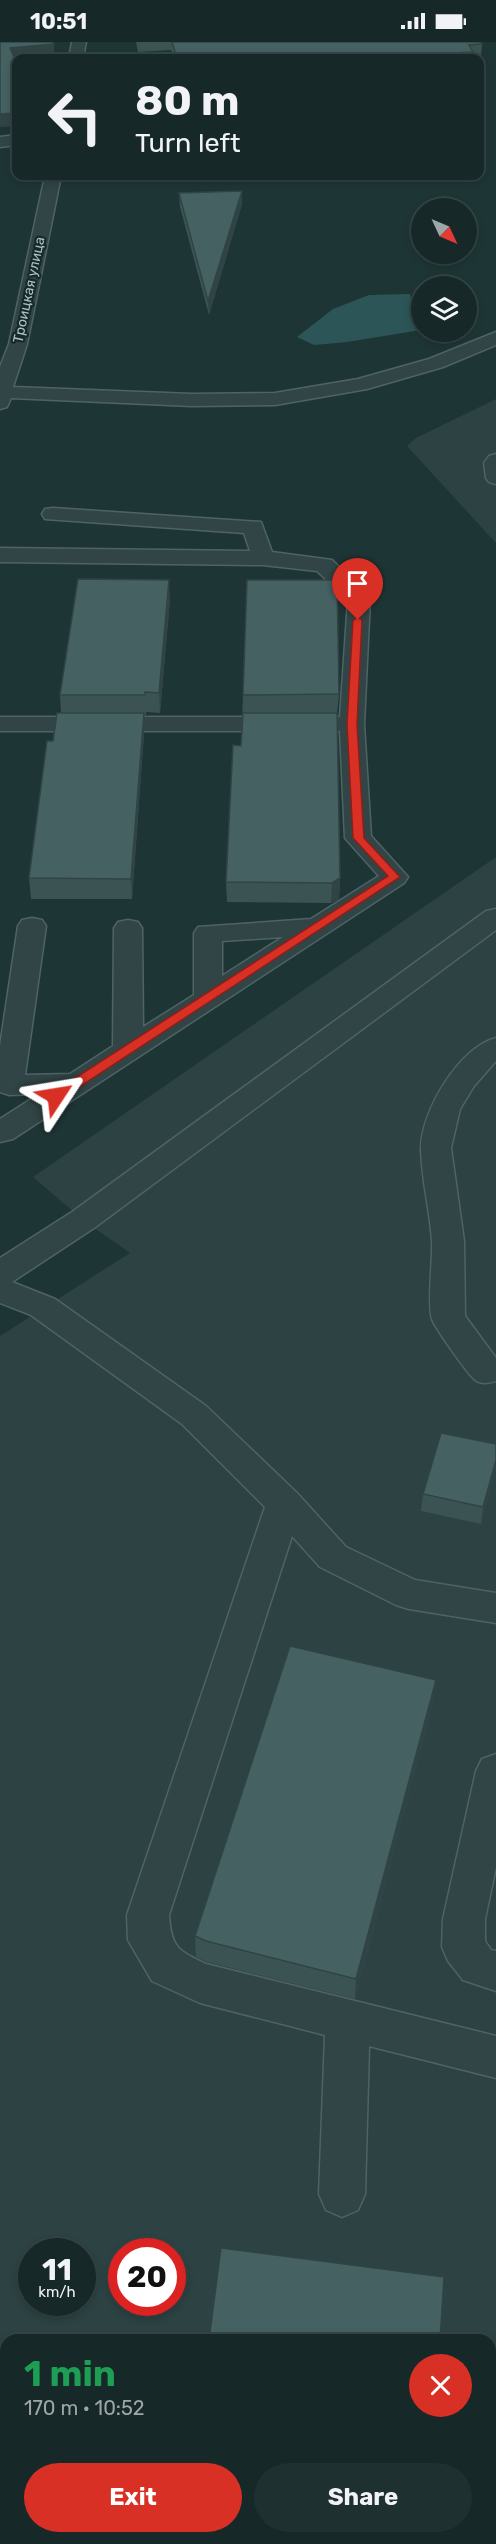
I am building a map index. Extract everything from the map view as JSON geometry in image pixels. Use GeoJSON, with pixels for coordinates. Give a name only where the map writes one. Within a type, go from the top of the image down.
{"type":"FeatureCollection","features":[{"type":"Feature","properties":{"kind":"street","name":"Троицкая улица"},"geometry":{"type":"LineString","coordinates":[[1,391],[9,344],[52,180]]}},
{"type":"Feature","properties":{"kind":"street"},"geometry":{"type":"LineString","coordinates":[[1,391],[192,400],[275,399],[360,385],[436,363],[496,338]]}},
{"type":"Feature","properties":{"kind":"street"},"geometry":{"type":"LineString","coordinates":[[496,460],[494,463],[496,478]]}},
{"type":"Feature","properties":{"kind":"street"},"geometry":{"type":"LineString","coordinates":[[53,514],[253,527],[263,558]]}},
{"type":"Feature","properties":{"kind":"street"},"geometry":{"type":"LineString","coordinates":[[0,555],[263,558],[324,566],[359,599],[352,724],[358,838],[395,877],[2,1132]]}},
{"type":"Feature","properties":{"kind":"street"},"geometry":{"type":"LineString","coordinates":[[0,724],[352,724]]}},
{"type":"Feature","properties":{"kind":"street"},"geometry":{"type":"LineString","coordinates":[[0,1274],[83,1220],[496,917]]}},
{"type":"Feature","properties":{"kind":"street"},"geometry":{"type":"LineString","coordinates":[[32,926],[9,1085],[74,1084]]}},
{"type":"Feature","properties":{"kind":"street"},"geometry":{"type":"LineString","coordinates":[[208,998],[208,933],[319,927]]}},
{"type":"Feature","properties":{"kind":"street"},"geometry":{"type":"LineString","coordinates":[[128,928],[128,1050]]}},
{"type":"Feature","properties":{"kind":"street"},"geometry":{"type":"LineString","coordinates":[[488,1371],[448,1318],[448,1241],[436,1148],[445,1109],[462,1080],[486,1054],[496,1047]]}},
{"type":"Feature","properties":{"kind":"street"},"geometry":{"type":"LineString","coordinates":[[0,1290],[43,1307],[194,1415],[284,1503],[333,1557],[409,1594],[496,1608]]}},
{"type":"Feature","properties":{"kind":"street"},"geometry":{"type":"LineString","coordinates":[[284,1503],[148,1915],[149,1941],[167,1967],[200,1983],[496,2057]]}},
{"type":"Feature","properties":{"kind":"street"},"geometry":{"type":"LineString","coordinates":[[496,1771],[464,1919],[463,1947],[478,1966],[496,1971]]}},
{"type":"Feature","properties":{"kind":"street"},"geometry":{"type":"LineString","coordinates":[[342,2194],[348,2020]]}},
{"type":"Feature","properties":{"kind":"shaded area"},"geometry":{"type":"Polygon","coordinates":[[[410,294],[411,332],[314,345],[297,337],[333,309],[369,295],[410,294]]]}},
{"type":"Feature","properties":{"kind":"shaded area"},"geometry":{"type":"Polygon","coordinates":[[[496,399],[496,543],[407,446],[416,438],[496,399]]]}},
{"type":"Feature","properties":{"kind":"shaded area"},"geometry":{"type":"Polygon","coordinates":[[[496,857],[496,2334],[0,2334],[0,1336],[130,1253],[83,1220],[33,1177],[496,857]]]}},
{"type":"Feature","properties":{"kind":"building"},"geometry":{"type":"Polygon","coordinates":[[[0,42],[52,42],[54,44],[10,48],[13,54],[12,113],[0,114],[0,42]]]}},
{"type":"Feature","properties":{"kind":"building"},"geometry":{"type":"Polygon","coordinates":[[[172,42],[480,42],[482,44],[469,45],[473,52],[435,54],[176,54],[172,42]]]}},
{"type":"Feature","properties":{"kind":"building"},"geometry":{"type":"Polygon","coordinates":[[[242,191],[208,301],[179,193],[242,191]]]}},
{"type":"Feature","properties":{"kind":"building"},"geometry":{"type":"Polygon","coordinates":[[[78,579],[169,580],[159,693],[60,695],[78,579]]]}},
{"type":"Feature","properties":{"kind":"building"},"geometry":{"type":"Polygon","coordinates":[[[247,580],[337,580],[339,694],[243,695],[247,580]]]}},
{"type":"Feature","properties":{"kind":"building"},"geometry":{"type":"Polygon","coordinates":[[[57,713],[144,713],[131,879],[29,878],[47,741],[53,741],[57,713]]]}},
{"type":"Feature","properties":{"kind":"building"},"geometry":{"type":"Polygon","coordinates":[[[243,713],[337,713],[340,878],[332,883],[226,882],[233,745],[241,746],[243,713]]]}},
{"type":"Feature","properties":{"kind":"building"},"geometry":{"type":"Polygon","coordinates":[[[441,1433],[496,1444],[496,1460],[483,1507],[423,1494],[441,1433]]]}},
{"type":"Feature","properties":{"kind":"building"},"geometry":{"type":"Polygon","coordinates":[[[290,1646],[436,1680],[356,1979],[206,1941],[195,1936],[290,1646]]]}},
{"type":"Feature","properties":{"kind":"building"},"geometry":{"type":"Polygon","coordinates":[[[221,2248],[444,2277],[440,2334],[210,2334],[221,2248]]]}},
{"type":"Feature","properties":{"kind":"route"},"geometry":{"type":"LineString","coordinates":[[56,1096],[395,877],[358,838],[352,724],[358,620]]}}]}
